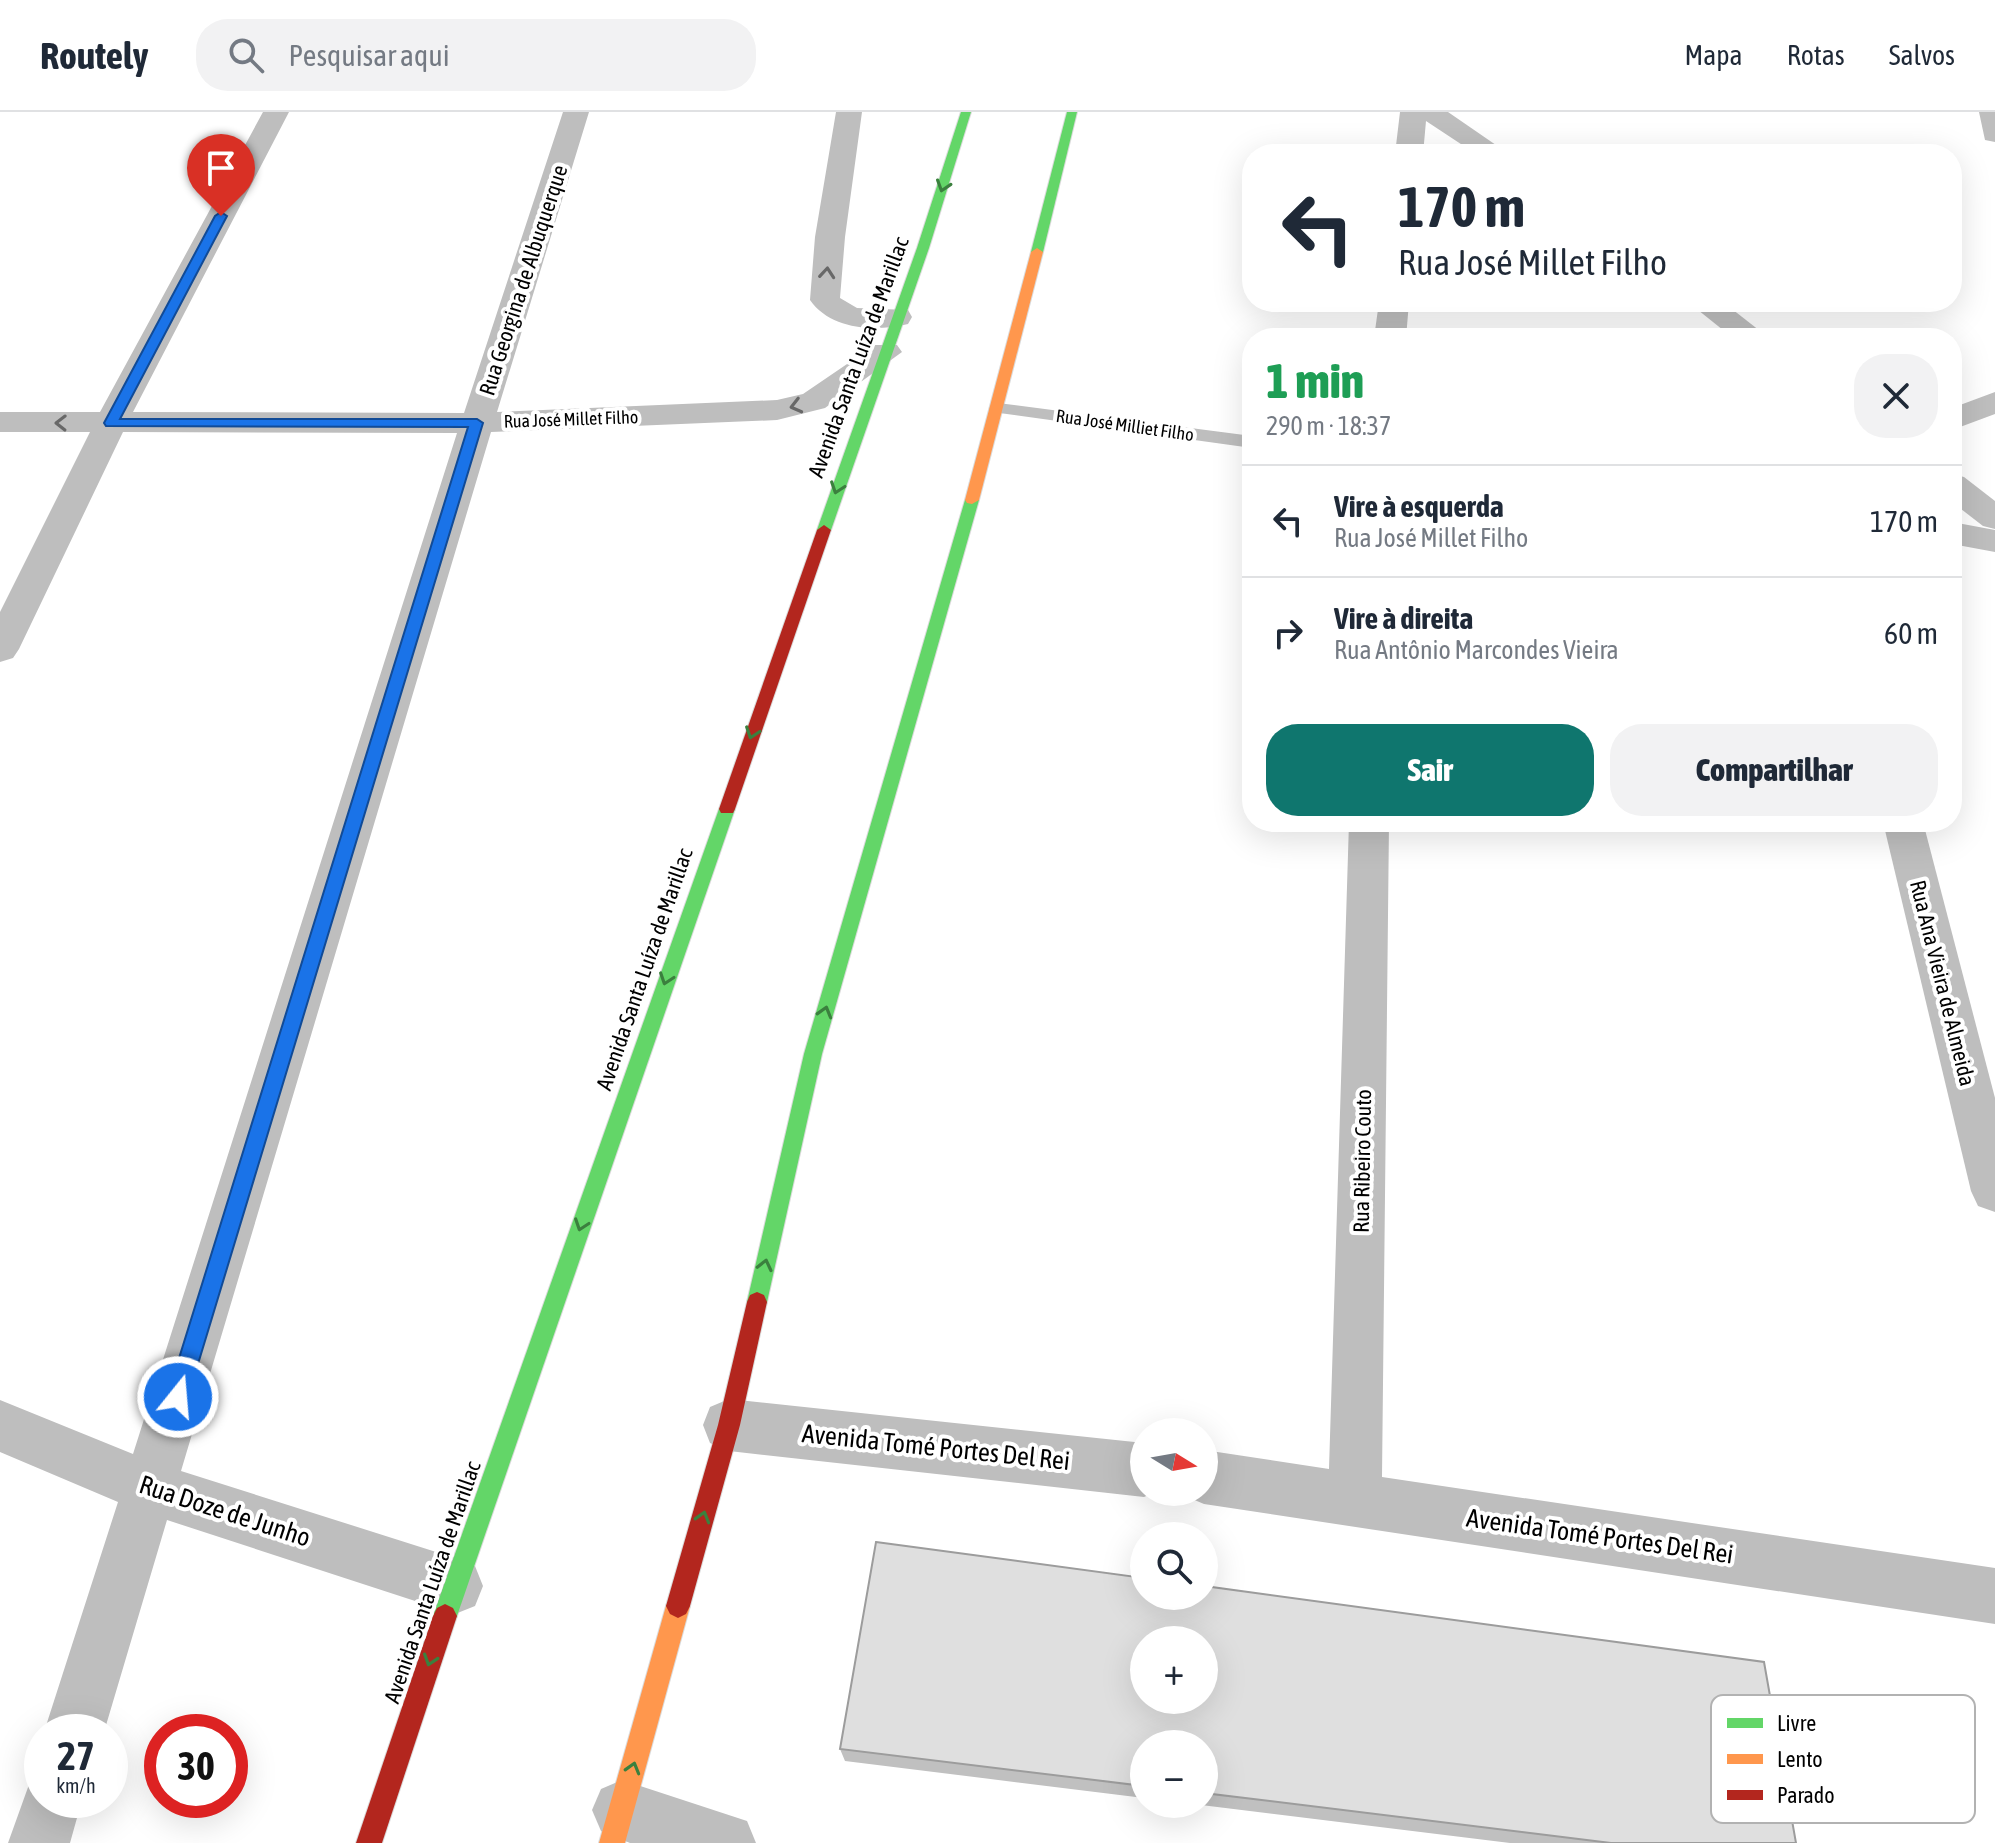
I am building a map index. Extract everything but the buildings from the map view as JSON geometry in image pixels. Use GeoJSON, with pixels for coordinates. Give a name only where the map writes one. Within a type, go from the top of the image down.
{"type":"FeatureCollection","features":[{"type":"Feature","properties":{"kind":"main road","name":"Avenida Santa Luíza de Marillac"},"geometry":{"type":"LineString","coordinates":[[369,1843],[455,1586],[886,352],[966,112]]}},
{"type":"Feature","properties":{"kind":"main road"},"geometry":{"type":"LineString","coordinates":[[613,1832],[729,1425],[813,1054],[998,408],[1072,112]]}},
{"type":"Feature","properties":{"kind":"main road"},"geometry":{"type":"LineString","coordinates":[[1052,121],[1060,154]]}},
{"type":"Feature","properties":{"kind":"street"},"geometry":{"type":"LineString","coordinates":[[0,649],[111,423],[276,112]]}},
{"type":"Feature","properties":{"kind":"street","name":"Rua Georgina de Albuquerque"},"geometry":{"type":"LineString","coordinates":[[80,1714],[477,423],[576,112]]}},
{"type":"Feature","properties":{"kind":"street"},"geometry":{"type":"LineString","coordinates":[[849,112],[830,237],[825,300],[835,313],[847,317],[897,317]]}},
{"type":"Feature","properties":{"kind":"street"},"geometry":{"type":"LineString","coordinates":[[1410,144],[1413,112]]}},
{"type":"Feature","properties":{"kind":"street"},"geometry":{"type":"LineString","coordinates":[[1430,112],[1480,144]]}},
{"type":"Feature","properties":{"kind":"street"},"geometry":{"type":"LineString","coordinates":[[1992,112],[1995,134]]}},
{"type":"Feature","properties":{"kind":"street"},"geometry":{"type":"LineString","coordinates":[[1717,312],[1739,328]]}},
{"type":"Feature","properties":{"kind":"street","name":"Rua José Millet Filho"},"geometry":{"type":"LineString","coordinates":[[0,422],[477,423],[777,410],[814,401],[886,352]]}},
{"type":"Feature","properties":{"kind":"street"},"geometry":{"type":"LineString","coordinates":[[1962,416],[1995,402]]}},
{"type":"Feature","properties":{"kind":"street"},"geometry":{"type":"LineString","coordinates":[[1962,493],[1995,518]]}},
{"type":"Feature","properties":{"kind":"street"},"geometry":{"type":"LineString","coordinates":[[1962,535],[1995,541]]}},
{"type":"Feature","properties":{"kind":"street","name":"Rua Ribeiro Couto"},"geometry":{"type":"LineString","coordinates":[[1355,1501],[1369,832]]}},
{"type":"Feature","properties":{"kind":"street","name":"Rua Ana Vieira de Almeida"},"geometry":{"type":"LineString","coordinates":[[1905,832],[1995,1191]]}},
{"type":"Feature","properties":{"kind":"street","name":"Avenida Tomé Portes Del Rei"},"geometry":{"type":"LineString","coordinates":[[729,1425],[1130,1468]]}},
{"type":"Feature","properties":{"kind":"street","name":"Rua Doze de Junho"},"geometry":{"type":"LineString","coordinates":[[0,1426],[150,1488],[455,1586]]}},
{"type":"Feature","properties":{"kind":"street","name":"Avenida Tomé Portes Del Rei"},"geometry":{"type":"LineString","coordinates":[[1218,1479],[1995,1596]]}},
{"type":"Feature","properties":{"kind":"street"},"geometry":{"type":"LineString","coordinates":[[39,1843],[47,1818]]}},
{"type":"Feature","properties":{"kind":"street"},"geometry":{"type":"LineString","coordinates":[[613,1832],[725,1843]]}},
{"type":"Feature","properties":{"kind":"lane","name":"Rua José Milliet Filho"},"geometry":{"type":"LineString","coordinates":[[998,408],[1242,441]]}},
{"type":"Feature","properties":{"kind":"traffic: fast"},"geometry":{"type":"LineString","coordinates":[[824,530],[923,248],[966,112]]}},
{"type":"Feature","properties":{"kind":"traffic: fast"},"geometry":{"type":"LineString","coordinates":[[1037,252],[1072,112]]}},
{"type":"Feature","properties":{"kind":"traffic: fast"},"geometry":{"type":"LineString","coordinates":[[757,1302],[813,1054],[972,500]]}},
{"type":"Feature","properties":{"kind":"traffic: fast"},"geometry":{"type":"LineString","coordinates":[[445,1616],[727,809]]}},
{"type":"Feature","properties":{"kind":"traffic: slow"},"geometry":{"type":"LineString","coordinates":[[972,500],[1037,252]]}},
{"type":"Feature","properties":{"kind":"traffic: slow"},"geometry":{"type":"LineString","coordinates":[[612,1843],[678,1606]]}},
{"type":"Feature","properties":{"kind":"traffic: jam"},"geometry":{"type":"LineString","coordinates":[[727,809],[824,530]]}},
{"type":"Feature","properties":{"kind":"traffic: jam"},"geometry":{"type":"LineString","coordinates":[[678,1606],[729,1425],[757,1302]]}},
{"type":"Feature","properties":{"kind":"traffic: jam"},"geometry":{"type":"LineString","coordinates":[[369,1843],[445,1616]]}},
{"type":"Feature","properties":{"kind":"route"},"geometry":{"type":"LineString","coordinates":[[178,1397],[477,423],[111,423],[221,216]]}}]}
